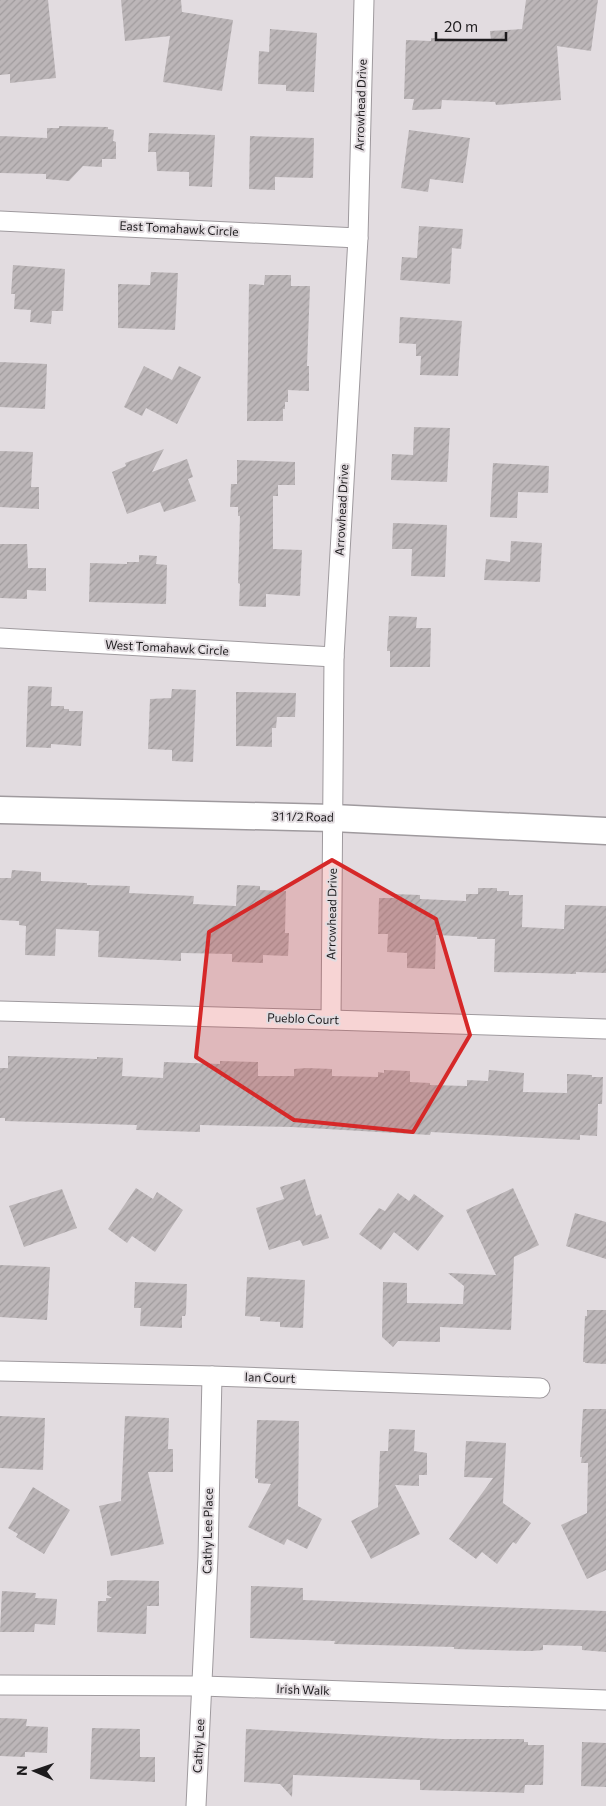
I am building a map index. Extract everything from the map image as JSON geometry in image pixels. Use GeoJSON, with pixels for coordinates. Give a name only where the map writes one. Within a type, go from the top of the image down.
{"type":"FeatureCollection","features":[{"type":"Feature","properties":{"kind":"street","name":"Arrowhead Drive"},"geometry":{"type":"LineString","coordinates":[[331,1020],[334,657],[358,238],[364,0]]}},
{"type":"Feature","properties":{"kind":"street","name":"East Tomahawk Circle"},"geometry":{"type":"LineString","coordinates":[[0,221],[358,238]]}},
{"type":"Feature","properties":{"kind":"street","name":"West Tomahawk Circle"},"geometry":{"type":"LineString","coordinates":[[0,638],[334,657]]}},
{"type":"Feature","properties":{"kind":"street","name":"31 1/2 Road"},"geometry":{"type":"LineString","coordinates":[[0,810],[333,818],[606,831]]}},
{"type":"Feature","properties":{"kind":"street","name":"Pueblo Court"},"geometry":{"type":"LineString","coordinates":[[0,1011],[606,1029]]}},
{"type":"Feature","properties":{"kind":"street","name":"Ian Court"},"geometry":{"type":"LineString","coordinates":[[0,1371],[212,1376],[540,1388]]}},
{"type":"Feature","properties":{"kind":"street","name":"Cathy Lee Place"},"geometry":{"type":"LineString","coordinates":[[202,1686],[208,1557],[212,1376]]}},
{"type":"Feature","properties":{"kind":"street","name":"Irish Walk"},"geometry":{"type":"LineString","coordinates":[[0,1685],[202,1686],[606,1700]]}},
{"type":"Feature","properties":{"kind":"street","name":"Cathy Lee"},"geometry":{"type":"LineString","coordinates":[[196,1806],[202,1686]]}},
{"type":"Feature","properties":{"kind":"highlighted area"},"geometry":{"type":"Polygon","coordinates":[[[332,860],[436,919],[470,1035],[413,1132],[294,1120],[196,1057],[209,932],[332,860]]]}},
{"type":"Feature","properties":{"kind":"building"},"geometry":{"type":"Polygon","coordinates":[[[0,0],[48,0],[56,78],[10,83],[10,74],[0,75],[0,0]]]}},
{"type":"Feature","properties":{"kind":"building"},"geometry":{"type":"Polygon","coordinates":[[[121,0],[181,0],[182,12],[233,20],[222,91],[163,82],[170,36],[125,41],[121,0]]]}},
{"type":"Feature","properties":{"kind":"building"},"geometry":{"type":"Polygon","coordinates":[[[526,0],[598,0],[591,51],[557,46],[561,100],[496,105],[495,102],[442,100],[441,109],[412,110],[414,99],[404,99],[406,40],[431,41],[431,38],[491,40],[490,31],[522,29],[526,0]]]}},
{"type":"Feature","properties":{"kind":"building"},"geometry":{"type":"Polygon","coordinates":[[[270,29],[317,33],[314,92],[286,91],[286,85],[258,84],[259,51],[269,52],[270,29]]]}},
{"type":"Feature","properties":{"kind":"building"},"geometry":{"type":"Polygon","coordinates":[[[59,126],[108,127],[108,129],[114,130],[113,141],[116,142],[116,159],[102,159],[102,167],[83,166],[69,181],[46,179],[46,174],[0,173],[0,136],[47,138],[47,128],[59,128],[59,126]]]}},
{"type":"Feature","properties":{"kind":"building"},"geometry":{"type":"Polygon","coordinates":[[[409,130],[470,138],[463,183],[430,179],[428,192],[401,188],[409,130]]]}},
{"type":"Feature","properties":{"kind":"building"},"geometry":{"type":"Polygon","coordinates":[[[149,133],[215,135],[212,187],[189,186],[189,172],[157,171],[156,152],[148,152],[149,133]]]}},
{"type":"Feature","properties":{"kind":"building"},"geometry":{"type":"Polygon","coordinates":[[[250,136],[314,138],[313,178],[275,177],[275,190],[249,189],[250,136]]]}},
{"type":"Feature","properties":{"kind":"building"},"geometry":{"type":"Polygon","coordinates":[[[419,226],[463,229],[461,249],[452,248],[450,284],[400,280],[402,257],[417,258],[419,226]]]}},
{"type":"Feature","properties":{"kind":"building"},"geometry":{"type":"Polygon","coordinates":[[[13,265],[65,269],[63,311],[52,311],[51,324],[30,322],[31,310],[14,309],[15,294],[11,294],[13,265]]]}},
{"type":"Feature","properties":{"kind":"building"},"geometry":{"type":"Polygon","coordinates":[[[151,272],[178,273],[175,330],[118,328],[118,284],[150,285],[151,272]]]}},
{"type":"Feature","properties":{"kind":"building"},"geometry":{"type":"Polygon","coordinates":[[[265,275],[291,275],[291,286],[310,286],[307,366],[309,366],[309,391],[288,390],[288,402],[285,402],[285,409],[283,409],[283,421],[247,421],[249,284],[264,285],[265,275]]]}},
{"type":"Feature","properties":{"kind":"building"},"geometry":{"type":"Polygon","coordinates":[[[400,317],[462,321],[458,376],[420,375],[421,356],[416,356],[416,344],[399,343],[400,317]]]}},
{"type":"Feature","properties":{"kind":"building"},"geometry":{"type":"Polygon","coordinates":[[[0,362],[47,364],[45,409],[0,407],[0,362]]]}},
{"type":"Feature","properties":{"kind":"building"},"geometry":{"type":"Polygon","coordinates":[[[144,366],[172,380],[179,366],[201,377],[177,424],[146,408],[142,416],[124,407],[144,366]]]}},
{"type":"Feature","properties":{"kind":"building"},"geometry":{"type":"Polygon","coordinates":[[[414,427],[450,428],[447,482],[391,480],[392,454],[413,455],[414,427]]]}},
{"type":"Feature","properties":{"kind":"building"},"geometry":{"type":"Polygon","coordinates":[[[164,449],[152,472],[187,459],[193,477],[188,479],[196,501],[164,512],[160,502],[127,514],[112,472],[126,466],[125,463],[164,449]]]}},
{"type":"Feature","properties":{"kind":"building"},"geometry":{"type":"Polygon","coordinates":[[[0,451],[33,452],[31,487],[39,487],[39,509],[0,507],[0,451]]]}},
{"type":"Feature","properties":{"kind":"building"},"geometry":{"type":"Polygon","coordinates":[[[237,460],[295,462],[295,485],[278,485],[278,496],[273,496],[273,549],[302,550],[300,596],[266,594],[266,607],[239,606],[240,516],[238,516],[238,507],[230,507],[231,484],[237,484],[237,460]]]}},
{"type":"Feature","properties":{"kind":"building"},"geometry":{"type":"Polygon","coordinates":[[[493,463],[549,466],[548,493],[518,492],[517,518],[490,517],[493,463]]]}},
{"type":"Feature","properties":{"kind":"building"},"geometry":{"type":"Polygon","coordinates":[[[393,523],[447,525],[445,577],[411,576],[412,549],[392,549],[393,523]]]}},
{"type":"Feature","properties":{"kind":"building"},"geometry":{"type":"Polygon","coordinates":[[[511,541],[542,543],[540,582],[484,580],[486,559],[510,562],[511,541]]]}},
{"type":"Feature","properties":{"kind":"building"},"geometry":{"type":"Polygon","coordinates":[[[0,544],[27,544],[28,568],[46,568],[46,591],[27,590],[27,599],[0,598],[0,544]]]}},
{"type":"Feature","properties":{"kind":"building"},"geometry":{"type":"Polygon","coordinates":[[[139,555],[157,556],[156,564],[167,565],[166,604],[89,602],[90,563],[127,564],[127,562],[139,562],[139,555]]]}},
{"type":"Feature","properties":{"kind":"building"},"geometry":{"type":"Polygon","coordinates":[[[389,616],[417,617],[416,628],[431,628],[430,667],[390,667],[390,651],[387,651],[389,616]]]}},
{"type":"Feature","properties":{"kind":"building"},"geometry":{"type":"Polygon","coordinates":[[[28,686],[52,687],[51,706],[64,706],[64,709],[69,709],[69,711],[83,711],[81,746],[51,744],[51,748],[26,747],[28,686]]]}},
{"type":"Feature","properties":{"kind":"building"},"geometry":{"type":"Polygon","coordinates":[[[172,689],[196,690],[193,762],[172,761],[172,750],[148,749],[150,699],[171,698],[172,689]]]}},
{"type":"Feature","properties":{"kind":"building"},"geometry":{"type":"Polygon","coordinates":[[[236,692],[296,693],[295,717],[277,717],[276,728],[272,728],[272,747],[236,746],[236,692]]]}},
{"type":"Feature","properties":{"kind":"building"},"geometry":{"type":"Polygon","coordinates":[[[12,870],[41,872],[41,881],[130,886],[129,893],[194,896],[193,904],[236,906],[237,885],[260,886],[260,890],[286,891],[285,933],[289,933],[288,956],[263,955],[263,963],[232,962],[232,954],[181,953],[181,961],[98,957],[99,931],[56,929],[55,956],[25,955],[26,926],[19,925],[19,921],[0,920],[0,878],[11,878],[12,870]]]}},
{"type":"Feature","properties":{"kind":"building"},"geometry":{"type":"Polygon","coordinates":[[[478,888],[497,888],[497,891],[509,891],[509,895],[523,895],[522,927],[564,929],[565,905],[606,906],[606,973],[494,972],[495,939],[477,939],[477,937],[436,935],[435,969],[407,968],[407,953],[387,952],[388,934],[378,934],[379,898],[394,898],[394,894],[420,895],[420,899],[466,901],[466,894],[478,894],[478,888]]]}},
{"type":"Feature","properties":{"kind":"building"},"geometry":{"type":"Polygon","coordinates":[[[8,1056],[123,1058],[122,1076],[163,1078],[164,1062],[220,1064],[220,1061],[258,1062],[258,1076],[294,1076],[294,1069],[307,1068],[332,1069],[332,1076],[378,1077],[378,1072],[384,1073],[384,1070],[410,1071],[410,1082],[430,1083],[430,1085],[467,1086],[467,1080],[488,1081],[489,1070],[524,1073],[523,1092],[567,1093],[567,1074],[592,1075],[592,1077],[603,1077],[602,1104],[598,1104],[597,1136],[580,1135],[580,1140],[431,1132],[430,1135],[292,1127],[200,1125],[200,1132],[136,1130],[137,1125],[5,1121],[5,1118],[0,1118],[0,1068],[8,1068],[8,1056]]]}},
{"type":"Feature","properties":{"kind":"building"},"geometry":{"type":"Polygon","coordinates":[[[305,1179],[316,1216],[321,1214],[329,1238],[303,1246],[300,1240],[269,1250],[256,1208],[284,1199],[280,1187],[305,1179]]]}},
{"type":"Feature","properties":{"kind":"building"},"geometry":{"type":"Polygon","coordinates":[[[136,1188],[153,1199],[157,1192],[183,1210],[155,1252],[132,1236],[127,1243],[108,1229],[136,1188]]]}},
{"type":"Feature","properties":{"kind":"building"},"geometry":{"type":"Polygon","coordinates":[[[513,1188],[539,1245],[514,1257],[511,1330],[440,1327],[440,1342],[398,1341],[393,1347],[382,1337],[383,1282],[407,1283],[407,1303],[463,1304],[464,1286],[448,1273],[496,1275],[466,1210],[513,1188]]]}},
{"type":"Feature","properties":{"kind":"building"},"geometry":{"type":"Polygon","coordinates":[[[62,1189],[77,1228],[24,1247],[9,1206],[62,1189]]]}},
{"type":"Feature","properties":{"kind":"building"},"geometry":{"type":"Polygon","coordinates":[[[398,1193],[409,1201],[414,1194],[444,1216],[418,1251],[394,1232],[381,1250],[359,1234],[379,1208],[385,1211],[398,1193]]]}},
{"type":"Feature","properties":{"kind":"building"},"geometry":{"type":"Polygon","coordinates":[[[575,1213],[606,1222],[606,1259],[566,1246],[575,1213]]]}},
{"type":"Feature","properties":{"kind":"building"},"geometry":{"type":"Polygon","coordinates":[[[0,1265],[50,1267],[47,1320],[0,1317],[0,1265]]]}},
{"type":"Feature","properties":{"kind":"building"},"geometry":{"type":"Polygon","coordinates":[[[247,1277],[305,1280],[303,1328],[280,1327],[280,1322],[260,1321],[260,1317],[245,1316],[247,1277]]]}},
{"type":"Feature","properties":{"kind":"building"},"geometry":{"type":"Polygon","coordinates":[[[135,1282],[187,1284],[186,1313],[185,1316],[182,1316],[182,1328],[140,1326],[141,1308],[134,1308],[135,1282]]]}},
{"type":"Feature","properties":{"kind":"building"},"geometry":{"type":"Polygon","coordinates":[[[587,1310],[606,1310],[606,1364],[583,1362],[585,1316],[587,1316],[587,1310]]]}},
{"type":"Feature","properties":{"kind":"building"},"geometry":{"type":"Polygon","coordinates":[[[583,1409],[606,1409],[606,1570],[587,1579],[561,1525],[587,1513],[588,1463],[581,1463],[582,1457],[580,1457],[583,1409]]]}},
{"type":"Feature","properties":{"kind":"building"},"geometry":{"type":"Polygon","coordinates":[[[0,1416],[45,1418],[43,1470],[0,1468],[0,1416]]]}},
{"type":"Feature","properties":{"kind":"building"},"geometry":{"type":"Polygon","coordinates":[[[125,1416],[169,1418],[168,1449],[173,1449],[173,1472],[148,1472],[164,1544],[111,1556],[99,1506],[121,1501],[125,1416]]]}},
{"type":"Feature","properties":{"kind":"building"},"geometry":{"type":"Polygon","coordinates":[[[257,1420],[299,1421],[298,1506],[322,1519],[307,1549],[287,1539],[284,1545],[248,1527],[271,1484],[258,1483],[258,1479],[255,1478],[257,1420]]]}},
{"type":"Feature","properties":{"kind":"building"},"geometry":{"type":"Polygon","coordinates":[[[389,1429],[415,1430],[414,1451],[427,1453],[427,1475],[419,1475],[419,1486],[395,1485],[420,1534],[371,1559],[351,1521],[378,1507],[380,1451],[388,1451],[389,1429]]]}},
{"type":"Feature","properties":{"kind":"building"},"geometry":{"type":"Polygon","coordinates":[[[466,1441],[506,1443],[503,1503],[531,1523],[516,1544],[513,1542],[497,1564],[482,1552],[476,1559],[449,1539],[493,1478],[464,1477],[466,1441]]]}},
{"type":"Feature","properties":{"kind":"building"},"geometry":{"type":"Polygon","coordinates":[[[33,1487],[70,1510],[44,1554],[16,1537],[18,1534],[8,1528],[33,1487]]]}},
{"type":"Feature","properties":{"kind":"building"},"geometry":{"type":"Polygon","coordinates":[[[107,1581],[159,1581],[159,1606],[147,1606],[146,1634],[97,1632],[98,1601],[106,1601],[106,1598],[112,1598],[107,1595],[107,1581]]]}},
{"type":"Feature","properties":{"kind":"building"},"geometry":{"type":"Polygon","coordinates":[[[251,1586],[303,1588],[303,1600],[606,1611],[606,1652],[582,1650],[582,1646],[543,1645],[543,1650],[532,1651],[334,1644],[335,1641],[250,1638],[251,1586]]]}},
{"type":"Feature","properties":{"kind":"building"},"geometry":{"type":"Polygon","coordinates":[[[2,1591],[36,1593],[35,1598],[57,1599],[55,1625],[35,1624],[34,1632],[0,1632],[2,1591]]]}},
{"type":"Feature","properties":{"kind":"building"},"geometry":{"type":"Polygon","coordinates":[[[0,1718],[27,1719],[26,1726],[48,1727],[47,1753],[25,1752],[25,1757],[0,1756],[0,1718]]]}},
{"type":"Feature","properties":{"kind":"building"},"geometry":{"type":"Polygon","coordinates":[[[92,1728],[140,1729],[140,1757],[155,1757],[155,1782],[90,1779],[92,1728]]]}},
{"type":"Feature","properties":{"kind":"building"},"geometry":{"type":"Polygon","coordinates":[[[246,1729],[443,1739],[524,1739],[524,1742],[528,1742],[528,1745],[544,1745],[543,1785],[525,1785],[524,1793],[420,1790],[420,1780],[293,1775],[292,1797],[280,1784],[244,1782],[246,1729]]]}},
{"type":"Feature","properties":{"kind":"building"},"geometry":{"type":"Polygon","coordinates":[[[582,1742],[606,1743],[606,1787],[581,1786],[582,1742]]]}}]}
